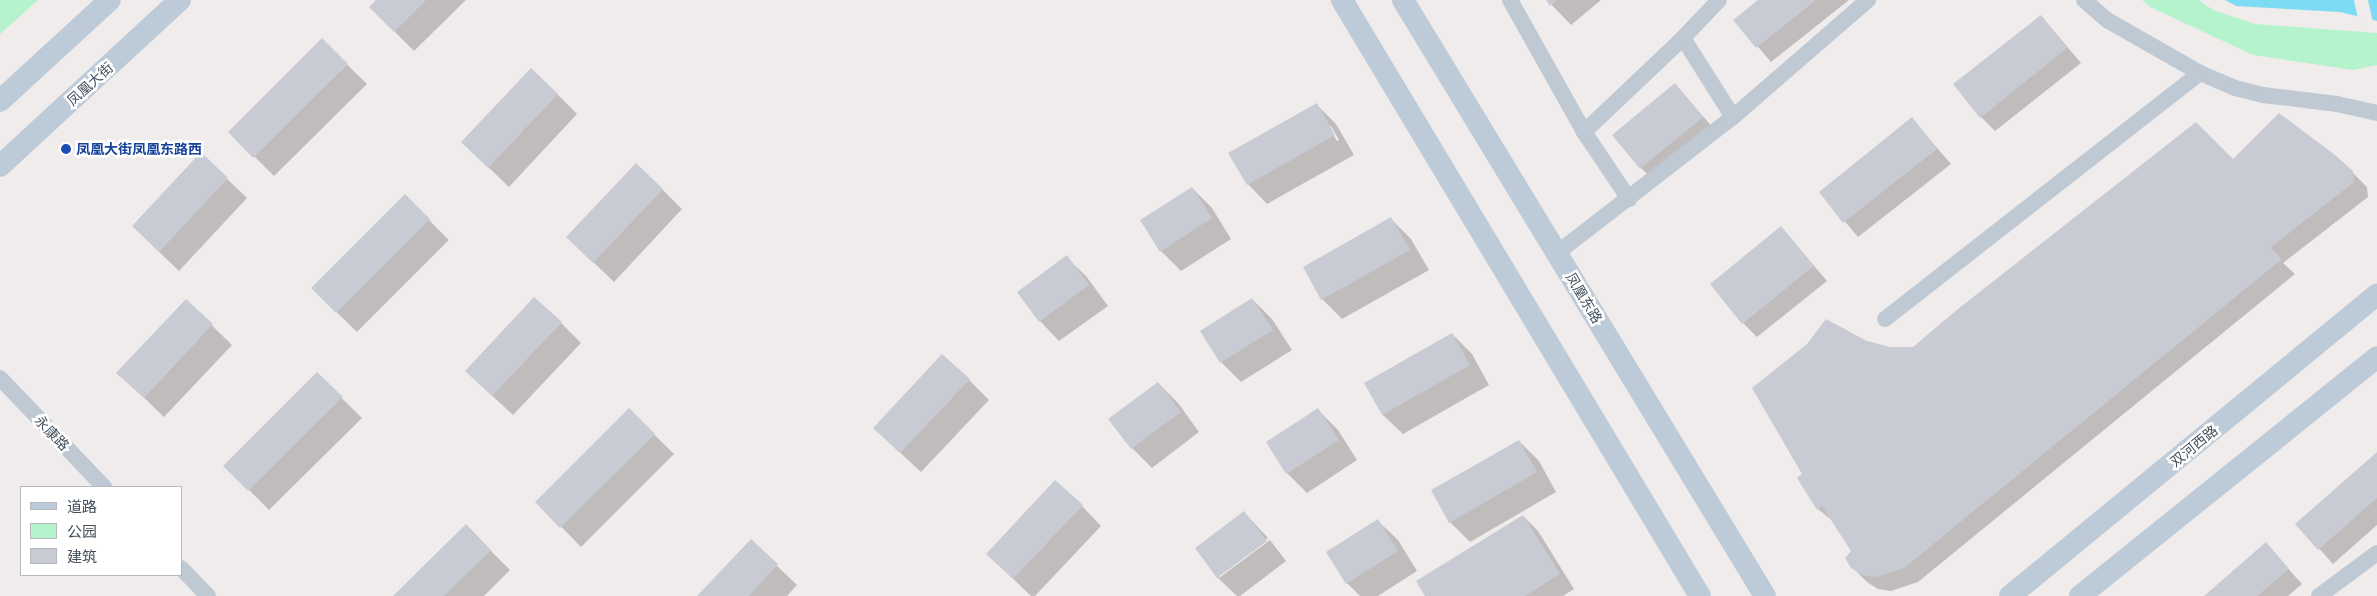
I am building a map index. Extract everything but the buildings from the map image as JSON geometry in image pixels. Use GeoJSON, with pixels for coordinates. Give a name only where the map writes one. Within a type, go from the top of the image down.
{"type":"FeatureCollection","features":[{"type":"Feature","properties":{"kind":"street"},"geometry":{"type":"LineString","coordinates":[[0,101],[110,0]]}},
{"type":"Feature","properties":{"kind":"street","name":"凤凰大街"},"geometry":{"type":"LineString","coordinates":[[0,166],[180,0]]}},
{"type":"Feature","properties":{"kind":"street"},"geometry":{"type":"LineString","coordinates":[[1342,0],[1700,596]]}},
{"type":"Feature","properties":{"kind":"street","name":"凤凰东路"},"geometry":{"type":"LineString","coordinates":[[1403,0],[1765,596]]}},
{"type":"Feature","properties":{"kind":"street"},"geometry":{"type":"LineString","coordinates":[[1510,0],[1584,132],[1629,199]]}},
{"type":"Feature","properties":{"kind":"street"},"geometry":{"type":"LineString","coordinates":[[1584,132],[1684,38],[1719,0]]}},
{"type":"Feature","properties":{"kind":"street"},"geometry":{"type":"LineString","coordinates":[[1557,254],[1733,117],[1868,0]]}},
{"type":"Feature","properties":{"kind":"street"},"geometry":{"type":"LineString","coordinates":[[2084,0],[2108,20],[2200,73],[2235,88],[2254,93],[2337,104],[2377,113]]}},
{"type":"Feature","properties":{"kind":"street"},"geometry":{"type":"LineString","coordinates":[[1684,38],[1733,117]]}},
{"type":"Feature","properties":{"kind":"street"},"geometry":{"type":"LineString","coordinates":[[1885,319],[2200,73]]}},
{"type":"Feature","properties":{"kind":"street","name":"双河西路"},"geometry":{"type":"LineString","coordinates":[[2010,596],[2377,296]]}},
{"type":"Feature","properties":{"kind":"street"},"geometry":{"type":"LineString","coordinates":[[2080,596],[2377,357]]}},
{"type":"Feature","properties":{"kind":"street","name":"永康路"},"geometry":{"type":"LineString","coordinates":[[0,378],[103,486]]}},
{"type":"Feature","properties":{"kind":"street"},"geometry":{"type":"LineString","coordinates":[[2319,596],[2377,553]]}},
{"type":"Feature","properties":{"kind":"street"},"geometry":{"type":"LineString","coordinates":[[182,569],[208,596]]}},
{"type":"Feature","properties":{"kind":"green space"},"geometry":{"type":"Polygon","coordinates":[[[0,0],[38,0],[0,34],[0,0]]]}},
{"type":"Feature","properties":{"kind":"green space"},"geometry":{"type":"Polygon","coordinates":[[[2142,0],[2199,0],[2213,10],[2255,24],[2377,33],[2377,65],[2353,70],[2253,55],[2150,7],[2142,0]]]}},
{"type":"Feature","properties":{"kind":"water"},"geometry":{"type":"Polygon","coordinates":[[[2225,0],[2377,0],[2377,21],[2340,12],[2236,6],[2225,0]]]}},
{"type":"Feature","properties":{"kind":"pier"},"geometry":{"type":"Polygon","coordinates":[[[2354,0],[2368,0],[2373,23],[2358,19],[2354,0]]]}},
{"type":"Feature","properties":{"kind":"place","name":"凤凰大街凤凰东路西"},"geometry":{"type":"Point","coordinates":[66,149]}}]}
